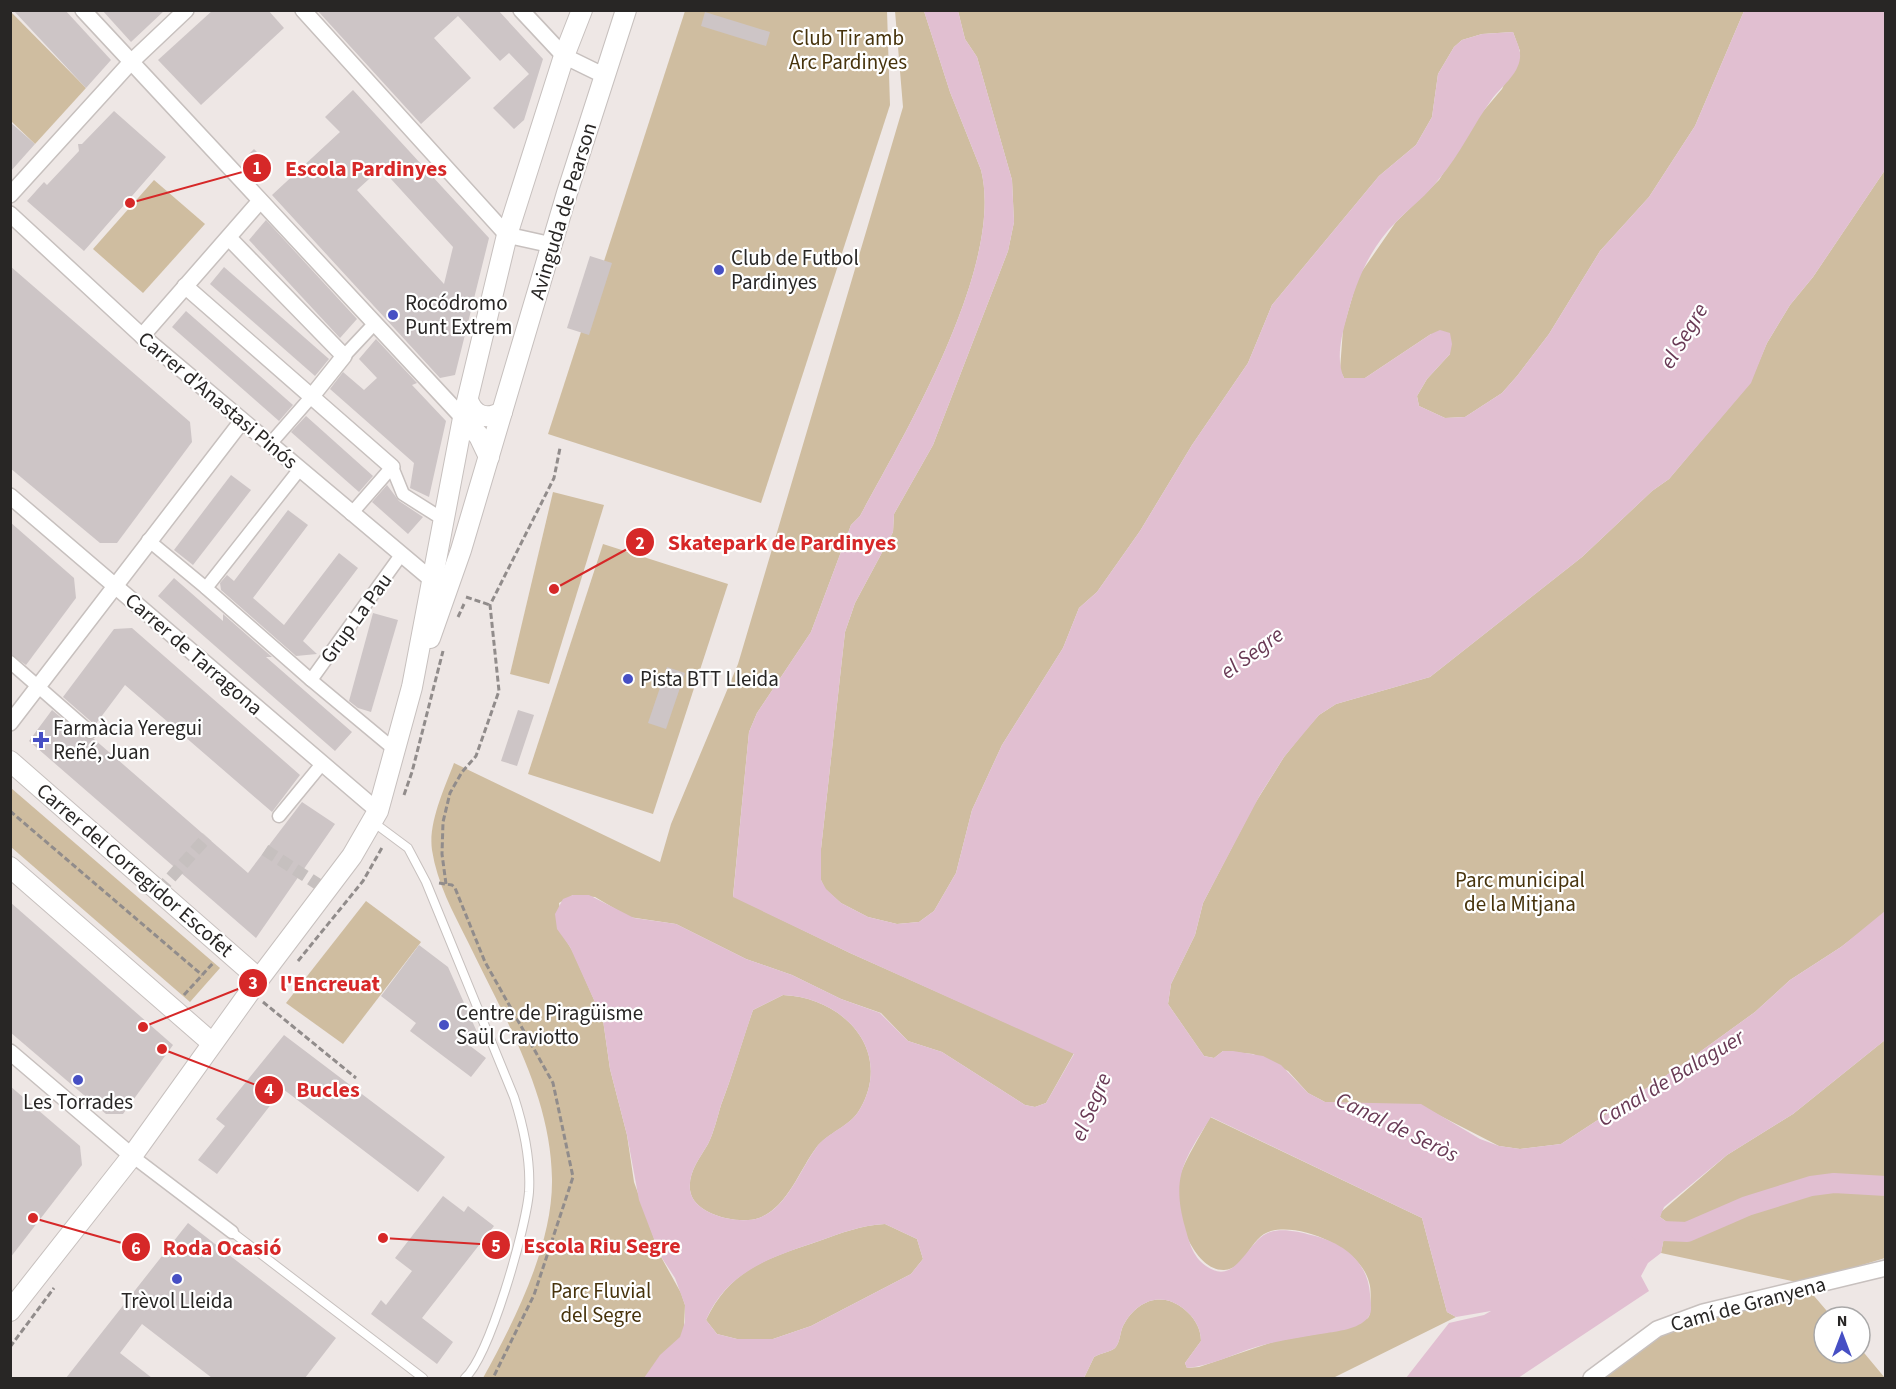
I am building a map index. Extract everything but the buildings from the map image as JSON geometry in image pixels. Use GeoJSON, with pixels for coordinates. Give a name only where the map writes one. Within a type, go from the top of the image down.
{"type":"FeatureCollection","features":[{"type":"Feature","properties":{"kind":"street"},"geometry":{"type":"LineString","coordinates":[[83,10],[375,323],[466,409],[489,457]]}},
{"type":"Feature","properties":{"kind":"street"},"geometry":{"type":"LineString","coordinates":[[10,195],[131,62],[186,10]]}},
{"type":"Feature","properties":{"kind":"street"},"geometry":{"type":"LineString","coordinates":[[303,10],[507,236],[552,245]]}},
{"type":"Feature","properties":{"kind":"street"},"geometry":{"type":"LineString","coordinates":[[521,10],[564,56],[604,76]]}},
{"type":"Feature","properties":{"kind":"street","name":"Avinguda de Pearson"},"geometry":{"type":"LineString","coordinates":[[448,590],[444,520],[466,409],[507,236],[564,56],[582,10]]}},
{"type":"Feature","properties":{"kind":"street","name":"Avinguda de Pearson"},"geometry":{"type":"LineString","coordinates":[[448,590],[626,10]]}},
{"type":"Feature","properties":{"kind":"street"},"geometry":{"type":"LineString","coordinates":[[142,336],[260,201]]}},
{"type":"Feature","properties":{"kind":"street","name":"Carrer d'Anastasi Pinós"},"geometry":{"type":"LineString","coordinates":[[10,214],[142,336],[351,514],[448,590]]}},
{"type":"Feature","properties":{"kind":"street"},"geometry":{"type":"LineString","coordinates":[[229,238],[344,356]]}},
{"type":"Feature","properties":{"kind":"street"},"geometry":{"type":"LineString","coordinates":[[185,286],[392,467],[403,494],[444,520]]}},
{"type":"Feature","properties":{"kind":"street"},"geometry":{"type":"LineString","coordinates":[[270,444],[375,323]]}},
{"type":"Feature","properties":{"kind":"street"},"geometry":{"type":"LineString","coordinates":[[466,409],[483,417],[493,417],[502,412]]}},
{"type":"Feature","properties":{"kind":"street"},"geometry":{"type":"LineString","coordinates":[[10,723],[148,540],[242,421]]}},
{"type":"Feature","properties":{"kind":"street"},"geometry":{"type":"LineString","coordinates":[[351,514],[392,467]]}},
{"type":"Feature","properties":{"kind":"street"},"geometry":{"type":"LineString","coordinates":[[206,588],[300,470]]}},
{"type":"Feature","properties":{"kind":"street","name":"Carrer de Tarragona"},"geometry":{"type":"LineString","coordinates":[[10,496],[321,765],[375,816]]}},
{"type":"Feature","properties":{"kind":"street","name":"Grup La Pau"},"geometry":{"type":"LineString","coordinates":[[148,540],[311,681],[395,750]]}},
{"type":"Feature","properties":{"kind":"street","name":"Grup La Pau"},"geometry":{"type":"LineString","coordinates":[[311,681],[401,555]]}},
{"type":"Feature","properties":{"kind":"street"},"geometry":{"type":"LineString","coordinates":[[10,1311],[132,1156],[212,1043],[346,864],[375,816],[412,687],[448,590]]}},
{"type":"Feature","properties":{"kind":"street"},"geometry":{"type":"LineString","coordinates":[[10,662],[90,732]]}},
{"type":"Feature","properties":{"kind":"street","name":"Carrer del Corregidor Escofet"},"geometry":{"type":"LineString","coordinates":[[10,761],[225,949],[254,986]]}},
{"type":"Feature","properties":{"kind":"street"},"geometry":{"type":"LineString","coordinates":[[279,816],[321,765]]}},
{"type":"Feature","properties":{"kind":"street"},"geometry":{"type":"LineString","coordinates":[[10,867],[212,1043]]}},
{"type":"Feature","properties":{"kind":"street"},"geometry":{"type":"LineString","coordinates":[[10,1052],[132,1156],[232,1232]]}},
{"type":"Feature","properties":{"kind":"street","name":"Camí de Granyena"},"geometry":{"type":"LineString","coordinates":[[1591,1378],[1657,1329],[1703,1312],[1886,1268]]}},
{"type":"Feature","properties":{"kind":"lane"},"geometry":{"type":"LineString","coordinates":[[375,816],[408,848],[426,882],[514,1097],[525,1131],[529,1193],[525,1215],[501,1305],[482,1352],[465,1378]]}},
{"type":"Feature","properties":{"kind":"lane"},"geometry":{"type":"LineString","coordinates":[[232,1232],[423,1378]]}},
{"type":"Feature","properties":{"kind":"path"},"geometry":{"type":"LineString","coordinates":[[446,884],[442,854],[443,822],[450,794],[462,772],[476,756],[499,691],[490,605],[554,478],[560,448]]}},
{"type":"Feature","properties":{"kind":"path"},"geometry":{"type":"LineString","coordinates":[[448,590],[490,605]]}},
{"type":"Feature","properties":{"kind":"path"},"geometry":{"type":"LineString","coordinates":[[448,590],[460,615],[451,622]]}},
{"type":"Feature","properties":{"kind":"path"},"geometry":{"type":"LineString","coordinates":[[401,801],[412,772],[445,645]]}},
{"type":"Feature","properties":{"kind":"path"},"geometry":{"type":"LineString","coordinates":[[10,811],[202,975]]}},
{"type":"Feature","properties":{"kind":"path"},"geometry":{"type":"LineString","coordinates":[[172,1008],[225,949]]}},
{"type":"Feature","properties":{"kind":"path"},"geometry":{"type":"LineString","coordinates":[[254,986],[356,1078]]}},
{"type":"Feature","properties":{"kind":"green space"},"geometry":{"type":"Polygon","coordinates":[[[10,11],[86,88],[35,144],[11,121],[10,11]]]}},
{"type":"Feature","properties":{"kind":"green space","name":"Club de Futbol Pardinyes"},"geometry":{"type":"Polygon","coordinates":[[[685,11],[887,11],[890,105],[761,503],[548,434],[685,11]]]}},
{"type":"Feature","properties":{"kind":"green space","name":"Parc Fluvial del Segre"},"geometry":{"type":"Polygon","coordinates":[[[895,11],[924,11],[950,92],[981,170],[985,209],[979,252],[965,299],[946,348],[901,440],[860,516],[851,525],[811,632],[757,713],[749,732],[733,896],[850,953],[1074,1053],[1046,1103],[1035,1107],[1025,1105],[942,1052],[908,1041],[881,1013],[841,999],[792,975],[746,959],[676,924],[629,917],[595,897],[573,895],[559,903],[564,937],[603,1020],[610,1069],[627,1135],[634,1182],[660,1255],[681,1293],[685,1305],[684,1327],[734,1378],[483,1378],[519,1308],[539,1256],[551,1204],[550,1147],[544,1117],[523,1057],[451,908],[434,862],[431,839],[438,805],[454,763],[660,862],[671,824],[738,664],[903,107],[895,11]]]}},
{"type":"Feature","properties":{"kind":"green space"},"geometry":{"type":"Polygon","coordinates":[[[958,11],[1744,11],[1695,126],[1649,197],[1600,251],[1549,334],[1502,393],[1465,417],[1445,418],[1419,406],[1417,396],[1427,379],[1450,354],[1431,334],[1365,378],[1344,378],[1340,370],[1343,329],[1358,277],[1396,222],[1439,180],[1480,115],[1502,89],[1520,51],[1513,32],[1482,34],[1462,40],[1454,47],[1438,74],[1432,117],[1416,145],[1379,176],[1272,305],[1248,363],[1192,445],[1140,531],[1097,592],[1079,608],[1063,648],[1002,745],[972,810],[956,873],[934,911],[919,922],[897,924],[868,917],[841,903],[825,889],[821,880],[821,849],[845,632],[855,603],[893,532],[894,514],[933,445],[1008,251],[1014,222],[1012,180],[977,57],[965,39],[958,11]]]}},
{"type":"Feature","properties":{"kind":"green space","name":"Parc municipal de la Mitjana"},"geometry":{"type":"Polygon","coordinates":[[[1885,170],[1884,914],[1841,947],[1790,980],[1755,1012],[1679,1067],[1561,1144],[1520,1149],[1499,1146],[1429,1110],[1325,1102],[1308,1093],[1288,1071],[1253,1054],[1223,1051],[1214,1058],[1204,1056],[1168,1004],[1171,984],[1195,935],[1203,903],[1254,805],[1284,757],[1319,715],[1336,704],[1430,677],[1582,557],[1652,491],[1669,479],[1750,383],[1767,343],[1790,305],[1813,277],[1885,170]]]}},
{"type":"Feature","properties":{"kind":"green space"},"geometry":{"type":"Polygon","coordinates":[[[154,180],[205,224],[143,293],[93,249],[154,180]]]}},
{"type":"Feature","properties":{"kind":"green space"},"geometry":{"type":"Polygon","coordinates":[[[553,492],[604,505],[549,684],[510,674],[553,492]]]}},
{"type":"Feature","properties":{"kind":"green space","name":"Pista BTT Lleida"},"geometry":{"type":"Polygon","coordinates":[[[603,544],[728,584],[653,814],[528,774],[603,544]]]}},
{"type":"Feature","properties":{"kind":"green space"},"geometry":{"type":"Polygon","coordinates":[[[11,788],[220,968],[190,1002],[11,847],[11,788]]]}},
{"type":"Feature","properties":{"kind":"green space"},"geometry":{"type":"Polygon","coordinates":[[[366,901],[421,942],[343,1044],[286,1003],[366,901]]]}},
{"type":"Feature","properties":{"kind":"green space"},"geometry":{"type":"Polygon","coordinates":[[[783,995],[805,998],[825,1005],[842,1016],[856,1031],[866,1048],[871,1067],[869,1087],[856,1115],[821,1142],[777,1206],[759,1218],[729,1219],[708,1212],[699,1206],[690,1190],[691,1177],[712,1135],[753,1010],[783,995]]]}},
{"type":"Feature","properties":{"kind":"green space"},"geometry":{"type":"Polygon","coordinates":[[[1885,1040],[1885,1258],[1803,1283],[1822,1305],[1812,1305],[1812,1365],[1872,1365],[1872,1362],[1885,1378],[1601,1378],[1641,1346],[1703,1312],[1801,1283],[1661,1253],[1667,1222],[1660,1217],[1661,1212],[1727,1155],[1793,1114],[1885,1040]]]}},
{"type":"Feature","properties":{"kind":"green space"},"geometry":{"type":"Polygon","coordinates":[[[1210,1117],[1422,1218],[1447,1312],[1456,1317],[1333,1378],[1084,1378],[1094,1357],[1115,1348],[1128,1317],[1142,1305],[1158,1299],[1175,1303],[1188,1312],[1200,1332],[1201,1341],[1185,1363],[1187,1368],[1199,1367],[1276,1341],[1345,1329],[1368,1318],[1370,1314],[1371,1293],[1364,1270],[1343,1249],[1314,1235],[1299,1231],[1271,1231],[1258,1239],[1238,1264],[1224,1270],[1212,1267],[1202,1260],[1186,1234],[1177,1189],[1185,1162],[1210,1117]]]}},
{"type":"Feature","properties":{"kind":"green space"},"geometry":{"type":"Polygon","coordinates":[[[885,1224],[917,1239],[923,1259],[911,1274],[811,1326],[773,1339],[737,1339],[717,1334],[706,1320],[727,1288],[753,1267],[784,1253],[844,1232],[885,1224]]]}},
{"type":"Feature","properties":{"kind":"water"},"geometry":{"type":"Polygon","coordinates":[[[924,11],[958,11],[965,39],[977,57],[1012,180],[1014,222],[1008,251],[933,445],[894,514],[893,532],[855,603],[845,632],[821,849],[821,880],[826,889],[841,903],[868,917],[897,924],[919,922],[934,911],[956,873],[972,810],[1002,745],[1063,648],[1079,608],[1097,592],[1140,531],[1192,445],[1248,363],[1272,305],[1379,176],[1416,145],[1432,117],[1438,74],[1454,47],[1462,40],[1482,34],[1513,32],[1519,48],[1519,64],[1513,75],[1492,99],[1447,170],[1378,243],[1359,280],[1342,334],[1340,349],[1340,364],[1344,378],[1365,378],[1431,334],[1440,330],[1450,333],[1452,344],[1450,354],[1427,379],[1417,396],[1419,406],[1445,418],[1465,417],[1502,393],[1549,334],[1600,251],[1649,197],[1695,126],[1744,11],[1885,11],[1885,170],[1813,277],[1790,305],[1767,343],[1751,383],[1669,479],[1652,491],[1582,557],[1430,677],[1336,704],[1319,715],[1284,757],[1260,795],[1203,903],[1195,935],[1171,984],[1168,1004],[1204,1056],[1214,1058],[1223,1051],[1233,1051],[1263,1056],[1281,1065],[1308,1093],[1325,1102],[1421,1104],[1480,1139],[1499,1146],[1520,1149],[1561,1144],[1679,1067],[1755,1012],[1790,980],[1841,947],[1885,911],[1885,1040],[1793,1114],[1727,1155],[1664,1207],[1660,1217],[1667,1222],[1661,1253],[1648,1263],[1641,1276],[1649,1291],[1518,1378],[1406,1378],[1449,1323],[1484,1315],[1491,1311],[1456,1317],[1447,1312],[1422,1218],[1211,1117],[1187,1158],[1180,1182],[1181,1210],[1190,1243],[1197,1258],[1206,1266],[1217,1271],[1226,1271],[1234,1267],[1262,1236],[1270,1232],[1291,1231],[1322,1238],[1343,1248],[1359,1263],[1364,1272],[1368,1282],[1371,1308],[1366,1320],[1344,1330],[1265,1345],[1187,1368],[1185,1363],[1201,1341],[1198,1327],[1184,1309],[1175,1303],[1158,1299],[1142,1305],[1128,1317],[1117,1346],[1111,1351],[1094,1357],[1084,1378],[644,1378],[660,1355],[680,1337],[685,1322],[685,1305],[675,1278],[660,1255],[639,1200],[627,1135],[610,1069],[603,1020],[570,947],[557,929],[555,914],[563,899],[573,895],[589,895],[634,918],[676,924],[746,959],[792,975],[841,999],[880,1013],[908,1041],[942,1052],[1025,1105],[1035,1107],[1046,1103],[1074,1054],[850,953],[733,897],[749,732],[757,713],[811,632],[851,525],[860,516],[901,440],[946,348],[965,299],[979,252],[985,209],[981,170],[950,92],[924,11]],[[783,995],[753,1010],[712,1135],[691,1177],[690,1190],[699,1206],[708,1212],[729,1219],[759,1218],[777,1206],[792,1188],[821,1142],[856,1115],[869,1087],[871,1067],[866,1048],[856,1031],[842,1016],[825,1005],[805,998],[783,995]],[[885,1224],[844,1232],[784,1253],[753,1268],[726,1289],[706,1320],[717,1334],[737,1339],[773,1339],[811,1326],[911,1274],[923,1259],[917,1239],[885,1224]]]}},
{"type":"Feature","properties":{"kind":"waterway"},"geometry":{"type":"LineString","coordinates":[[1639,1230],[1687,1232],[1747,1206],[1811,1186],[1834,1183],[1886,1186]]}},
{"type":"Feature","properties":{"kind":"tunnel"},"geometry":{"type":"LineString","coordinates":[[159,891],[207,837]]}},
{"type":"Feature","properties":{"kind":"tunnel"},"geometry":{"type":"LineString","coordinates":[[265,850],[327,890]]}},
{"type":"Feature","properties":{"kind":"place","name":"Escola Pardinyes"},"geometry":{"type":"Point","coordinates":[130,203]}},
{"type":"Feature","properties":{"kind":"place","name":"Club de Futbol Pardinyes"},"geometry":{"type":"Point","coordinates":[719,270]}},
{"type":"Feature","properties":{"kind":"place","name":"Rocódromo Punt Extrem"},"geometry":{"type":"Point","coordinates":[393,315]}},
{"type":"Feature","properties":{"kind":"place","name":"Skatepark de Pardinyes"},"geometry":{"type":"Point","coordinates":[554,589]}},
{"type":"Feature","properties":{"kind":"place","name":"Pista BTT Lleida"},"geometry":{"type":"Point","coordinates":[628,679]}},
{"type":"Feature","properties":{"kind":"place","name":"Farmàcia Yeregui Reñé, Juan"},"geometry":{"type":"Point","coordinates":[41,740]}},
{"type":"Feature","properties":{"kind":"place","name":"Centre de Piragüisme Saül Craviotto"},"geometry":{"type":"Point","coordinates":[444,1025]}},
{"type":"Feature","properties":{"kind":"place","name":"l'Encreuat"},"geometry":{"type":"Point","coordinates":[143,1027]}},
{"type":"Feature","properties":{"kind":"place","name":"Bucles"},"geometry":{"type":"Point","coordinates":[162,1049]}},
{"type":"Feature","properties":{"kind":"place","name":"Les Torrades"},"geometry":{"type":"Point","coordinates":[78,1080]}},
{"type":"Feature","properties":{"kind":"place","name":"Roda Ocasió"},"geometry":{"type":"Point","coordinates":[33,1218]}},
{"type":"Feature","properties":{"kind":"place","name":"Escola Riu Segre"},"geometry":{"type":"Point","coordinates":[383,1238]}},
{"type":"Feature","properties":{"kind":"place","name":"Trèvol Lleida"},"geometry":{"type":"Point","coordinates":[177,1279]}},
{"type":"Feature","properties":{"kind":"park label","name":"Club Tir amb Arc Pardinyes"},"geometry":{"type":"Point","coordinates":[848,50]}},
{"type":"Feature","properties":{"kind":"water label","name":"el Segre"},"geometry":{"type":"Point","coordinates":[1684,336]}},
{"type":"Feature","properties":{"kind":"water label","name":"el Segre"},"geometry":{"type":"Point","coordinates":[1252,653]}},
{"type":"Feature","properties":{"kind":"water label","name":"Canal de Balaguer"},"geometry":{"type":"Point","coordinates":[1671,1078]}},
{"type":"Feature","properties":{"kind":"water label","name":"el Segre"},"geometry":{"type":"Point","coordinates":[1091,1107]}},
{"type":"Feature","properties":{"kind":"water label","name":"Canal de Seròs"},"geometry":{"type":"Point","coordinates":[1397,1127]}}]}
